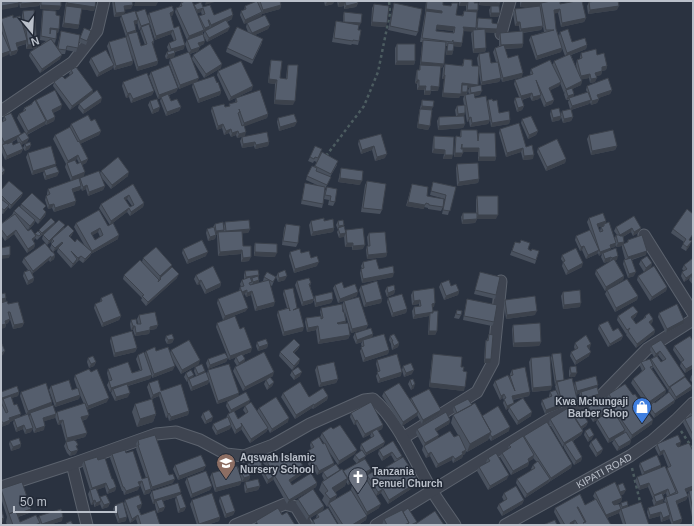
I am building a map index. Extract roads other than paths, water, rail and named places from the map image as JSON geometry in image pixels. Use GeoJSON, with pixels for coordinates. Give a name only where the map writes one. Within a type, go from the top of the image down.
{"type":"FeatureCollection","features":[{"type":"Feature","properties":{"kind":"street"},"geometry":{"type":"LineString","coordinates":[[1,111],[73,62],[97,31],[104,1]]}},
{"type":"Feature","properties":{"kind":"street"},"geometry":{"type":"LineString","coordinates":[[501,34],[510,1]]}},
{"type":"Feature","properties":{"kind":"street"},"geometry":{"type":"LineString","coordinates":[[644,235],[693,313]]}},
{"type":"Feature","properties":{"kind":"street"},"geometry":{"type":"LineString","coordinates":[[403,438],[477,392],[493,362],[501,281]]}},
{"type":"Feature","properties":{"kind":"street"},"geometry":{"type":"LineString","coordinates":[[376,525],[553,417],[599,398],[647,349],[693,320]]}},
{"type":"Feature","properties":{"kind":"street"},"geometry":{"type":"LineString","coordinates":[[1,487],[72,464],[156,434],[176,432],[200,440],[226,454],[244,456],[273,445],[310,424],[364,400],[373,399],[381,406],[403,438],[432,490],[455,525]]}},
{"type":"Feature","properties":{"kind":"street","name":"KIPATI ROAD"},"geometry":{"type":"LineString","coordinates":[[505,525],[630,456],[653,440],[693,403]]}},
{"type":"Feature","properties":{"kind":"street"},"geometry":{"type":"LineString","coordinates":[[72,464],[87,525]]}},
{"type":"Feature","properties":{"kind":"street"},"geometry":{"type":"LineString","coordinates":[[235,525],[285,504],[296,507],[308,525]]}},
{"type":"Feature","properties":{"kind":"place","name":"Kwa Mchungaji Barber Shop"},"geometry":{"type":"Point","coordinates":[642,424]}},
{"type":"Feature","properties":{"kind":"place","name":"Aqswah Islamic Nursery School"},"geometry":{"type":"Point","coordinates":[226,480]}},
{"type":"Feature","properties":{"kind":"place","name":"Tanzania Penuel Church"},"geometry":{"type":"Point","coordinates":[358,494]}}]}
